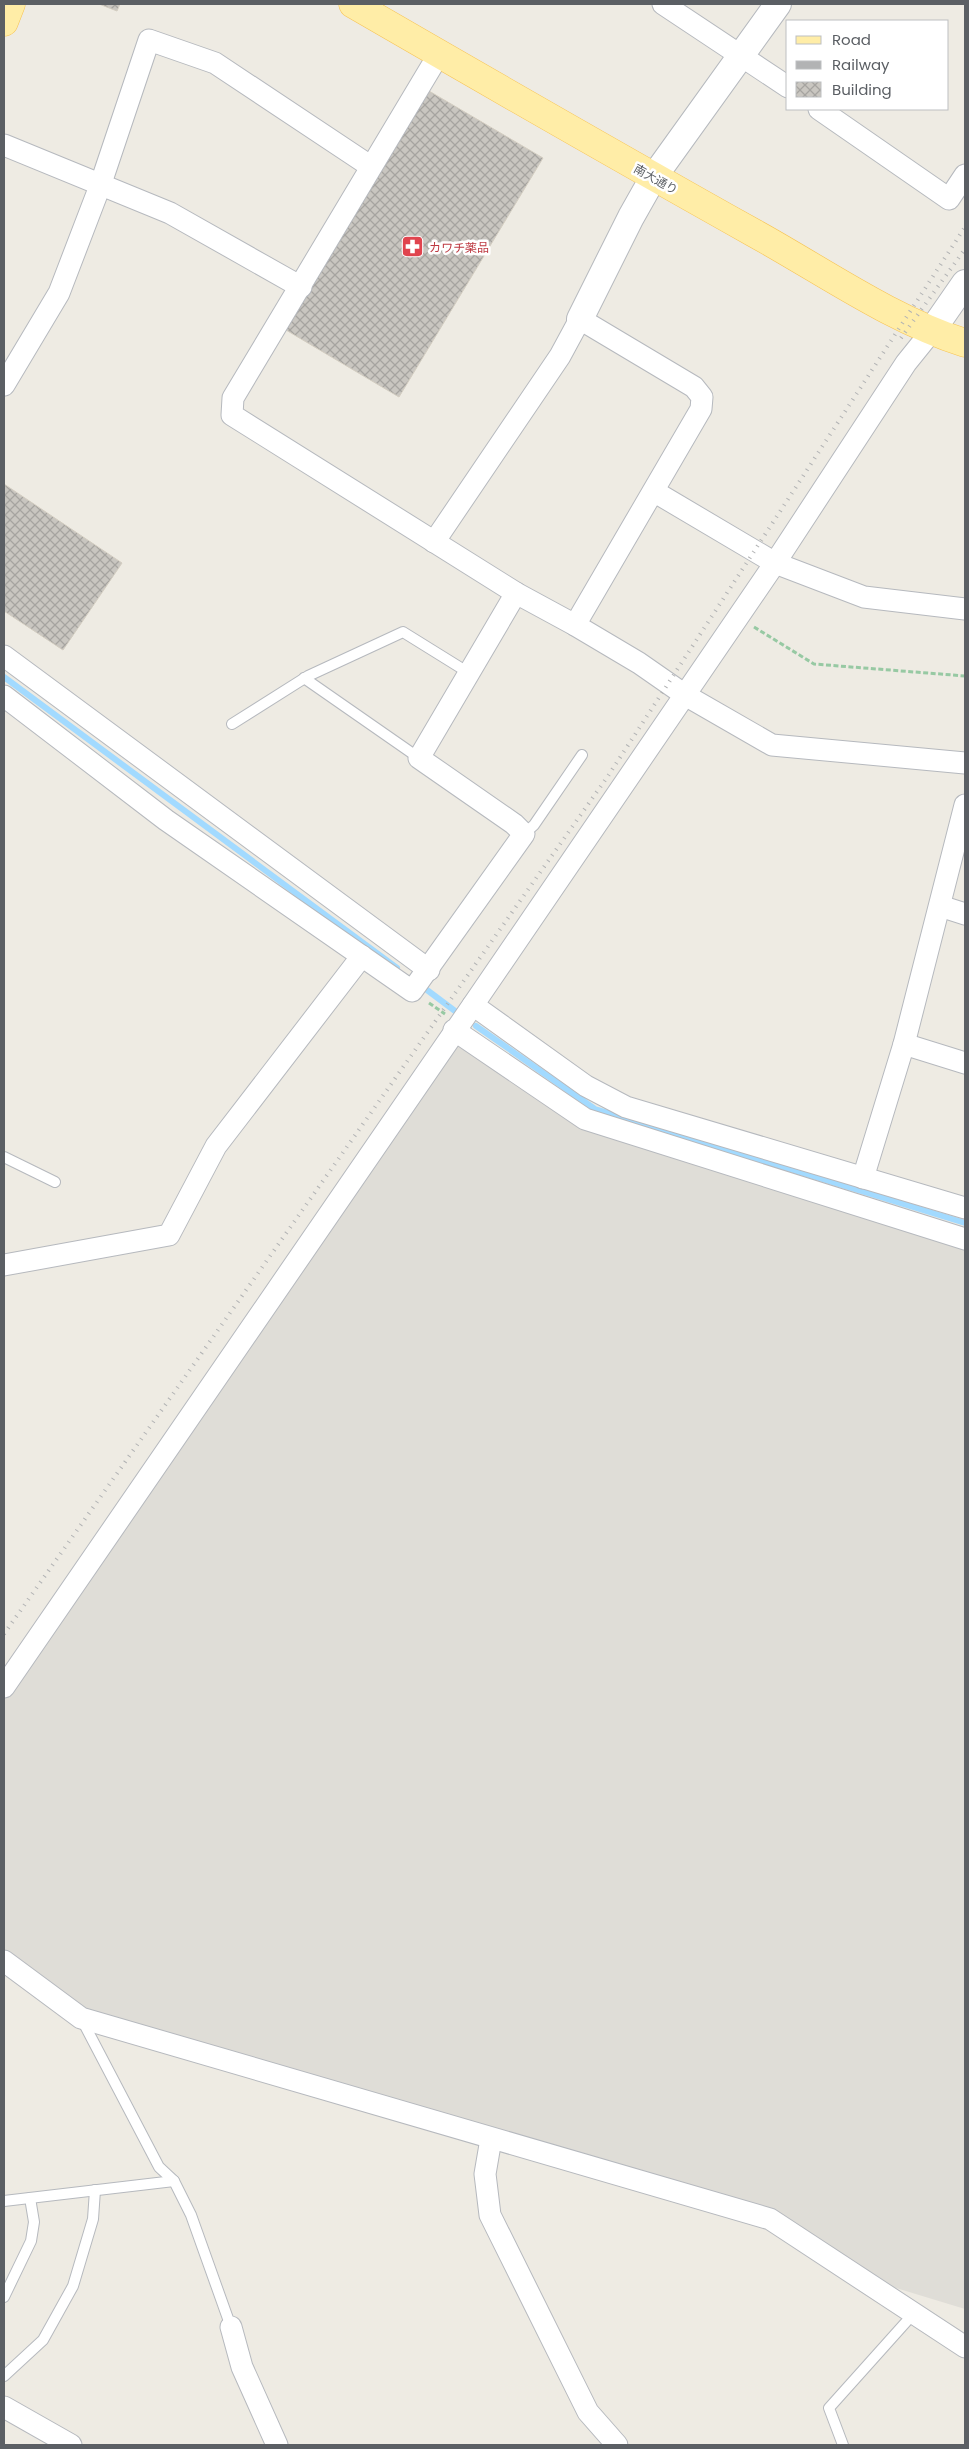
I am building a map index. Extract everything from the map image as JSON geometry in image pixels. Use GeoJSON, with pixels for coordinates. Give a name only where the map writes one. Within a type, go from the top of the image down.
{"type":"FeatureCollection","features":[{"type":"Feature","properties":{"kind":"main road"},"geometry":{"type":"LineString","coordinates":[[4,22],[11,4]]}},
{"type":"Feature","properties":{"kind":"main road","name":"南大通り"},"geometry":{"type":"LineString","coordinates":[[353,4],[653,178],[931,332],[965,343]]}},
{"type":"Feature","properties":{"kind":"street"},"geometry":{"type":"LineString","coordinates":[[662,4],[786,86]]}},
{"type":"Feature","properties":{"kind":"street"},"geometry":{"type":"LineString","coordinates":[[434,542],[560,356],[653,178],[740,54],[778,4]]}},
{"type":"Feature","properties":{"kind":"street"},"geometry":{"type":"LineString","coordinates":[[4,385],[59,293],[100,186],[149,40],[216,63],[370,166]]}},
{"type":"Feature","properties":{"kind":"street"},"geometry":{"type":"LineString","coordinates":[[439,54],[370,166],[301,287],[233,398],[232,415],[516,593],[575,624],[639,663],[685,695],[772,745],[965,763]]}},
{"type":"Feature","properties":{"kind":"street"},"geometry":{"type":"LineString","coordinates":[[820,110],[949,199],[965,175]]}},
{"type":"Feature","properties":{"kind":"street"},"geometry":{"type":"LineString","coordinates":[[4,145],[100,186],[170,213],[301,287]]}},
{"type":"Feature","properties":{"kind":"street"},"geometry":{"type":"LineString","coordinates":[[4,1687],[450,1022],[474,1005],[775,563],[906,363],[931,332],[965,283]]}},
{"type":"Feature","properties":{"kind":"street"},"geometry":{"type":"LineString","coordinates":[[575,624],[701,409],[702,396],[694,387],[580,319]]}},
{"type":"Feature","properties":{"kind":"street"},"geometry":{"type":"LineString","coordinates":[[654,492],[775,563],[864,597],[965,608]]}},
{"type":"Feature","properties":{"kind":"street"},"geometry":{"type":"LineString","coordinates":[[4,696],[166,820],[412,991],[524,834],[514,824],[419,758],[516,593]]}},
{"type":"Feature","properties":{"kind":"street"},"geometry":{"type":"LineString","coordinates":[[4,656],[428,970]]}},
{"type":"Feature","properties":{"kind":"street"},"geometry":{"type":"LineString","coordinates":[[863,1178],[904,1044],[965,805]]}},
{"type":"Feature","properties":{"kind":"street"},"geometry":{"type":"LineString","coordinates":[[940,906],[965,914]]}},
{"type":"Feature","properties":{"kind":"street"},"geometry":{"type":"LineString","coordinates":[[4,1265],[169,1236],[216,1146],[362,956]]}},
{"type":"Feature","properties":{"kind":"street"},"geometry":{"type":"LineString","coordinates":[[474,1005],[586,1086],[626,1107],[965,1208]]}},
{"type":"Feature","properties":{"kind":"street"},"geometry":{"type":"LineString","coordinates":[[450,1022],[585,1119],[965,1239]]}},
{"type":"Feature","properties":{"kind":"street"},"geometry":{"type":"LineString","coordinates":[[904,1044],[965,1063]]}},
{"type":"Feature","properties":{"kind":"street"},"geometry":{"type":"LineString","coordinates":[[4,1961],[81,2018],[770,2219],[915,2312],[965,2347]]}},
{"type":"Feature","properties":{"kind":"street"},"geometry":{"type":"LineString","coordinates":[[491,2139],[485,2174],[490,2215],[588,2412],[616,2445]]}},
{"type":"Feature","properties":{"kind":"street"},"geometry":{"type":"LineString","coordinates":[[231,2327],[242,2367],[277,2445]]}},
{"type":"Feature","properties":{"kind":"street"},"geometry":{"type":"LineString","coordinates":[[4,2407],[71,2445]]}},
{"type":"Feature","properties":{"kind":"lane"},"geometry":{"type":"LineString","coordinates":[[232,724],[304,678],[403,632],[469,673]]}},
{"type":"Feature","properties":{"kind":"lane"},"geometry":{"type":"LineString","coordinates":[[304,678],[419,758]]}},
{"type":"Feature","properties":{"kind":"lane"},"geometry":{"type":"LineString","coordinates":[[524,834],[534,825],[582,755]]}},
{"type":"Feature","properties":{"kind":"lane"},"geometry":{"type":"LineString","coordinates":[[4,1157],[55,1182]]}},
{"type":"Feature","properties":{"kind":"lane"},"geometry":{"type":"LineString","coordinates":[[81,2018],[159,2167],[174,2181],[191,2215],[231,2327]]}},
{"type":"Feature","properties":{"kind":"lane"},"geometry":{"type":"LineString","coordinates":[[4,2201],[174,2181]]}},
{"type":"Feature","properties":{"kind":"lane"},"geometry":{"type":"LineString","coordinates":[[4,2376],[43,2340],[73,2286],[93,2219],[96,2190]]}},
{"type":"Feature","properties":{"kind":"lane"},"geometry":{"type":"LineString","coordinates":[[4,2297],[31,2242],[34,2222],[30,2198]]}},
{"type":"Feature","properties":{"kind":"lane"},"geometry":{"type":"LineString","coordinates":[[843,2445],[829,2408],[915,2312]]}},
{"type":"Feature","properties":{"kind":"path"},"geometry":{"type":"LineString","coordinates":[[738,617],[814,664],[965,676]]}},
{"type":"Feature","properties":{"kind":"path"},"geometry":{"type":"LineString","coordinates":[[427,1002],[450,1022]]}},
{"type":"Feature","properties":{"kind":"shaded area"},"geometry":{"type":"Polygon","coordinates":[[[454,1030],[585,1119],[965,1237],[965,2309],[860,2277],[770,2219],[81,2018],[4,1961],[4,1687],[454,1030]]]}},
{"type":"Feature","properties":{"kind":"building"},"geometry":{"type":"Polygon","coordinates":[[[99,4],[120,4],[117,11],[99,4]]]}},
{"type":"Feature","properties":{"kind":"building"},"geometry":{"type":"Polygon","coordinates":[[[429,91],[543,158],[399,397],[286,330],[429,91]]]}},
{"type":"Feature","properties":{"kind":"building"},"geometry":{"type":"Polygon","coordinates":[[[4,484],[122,563],[63,650],[4,611],[4,484]]]}},
{"type":"Feature","properties":{"kind":"waterway"},"geometry":{"type":"LineString","coordinates":[[4,677],[397,968]]}},
{"type":"Feature","properties":{"kind":"waterway"},"geometry":{"type":"LineString","coordinates":[[427,990],[455,1011]]}},
{"type":"Feature","properties":{"kind":"waterway"},"geometry":{"type":"LineString","coordinates":[[476,1026],[595,1109],[965,1223]]}},
{"type":"Feature","properties":{"kind":"railway"},"geometry":{"type":"LineString","coordinates":[[4,1634],[608,776],[965,227]]}},
{"type":"Feature","properties":{"kind":"railway"},"geometry":{"type":"LineString","coordinates":[[901,338],[965,249]]}},
{"type":"Feature","properties":{"kind":"place","name":"カワチ薬品"},"geometry":{"type":"Point","coordinates":[413,247]}}]}
